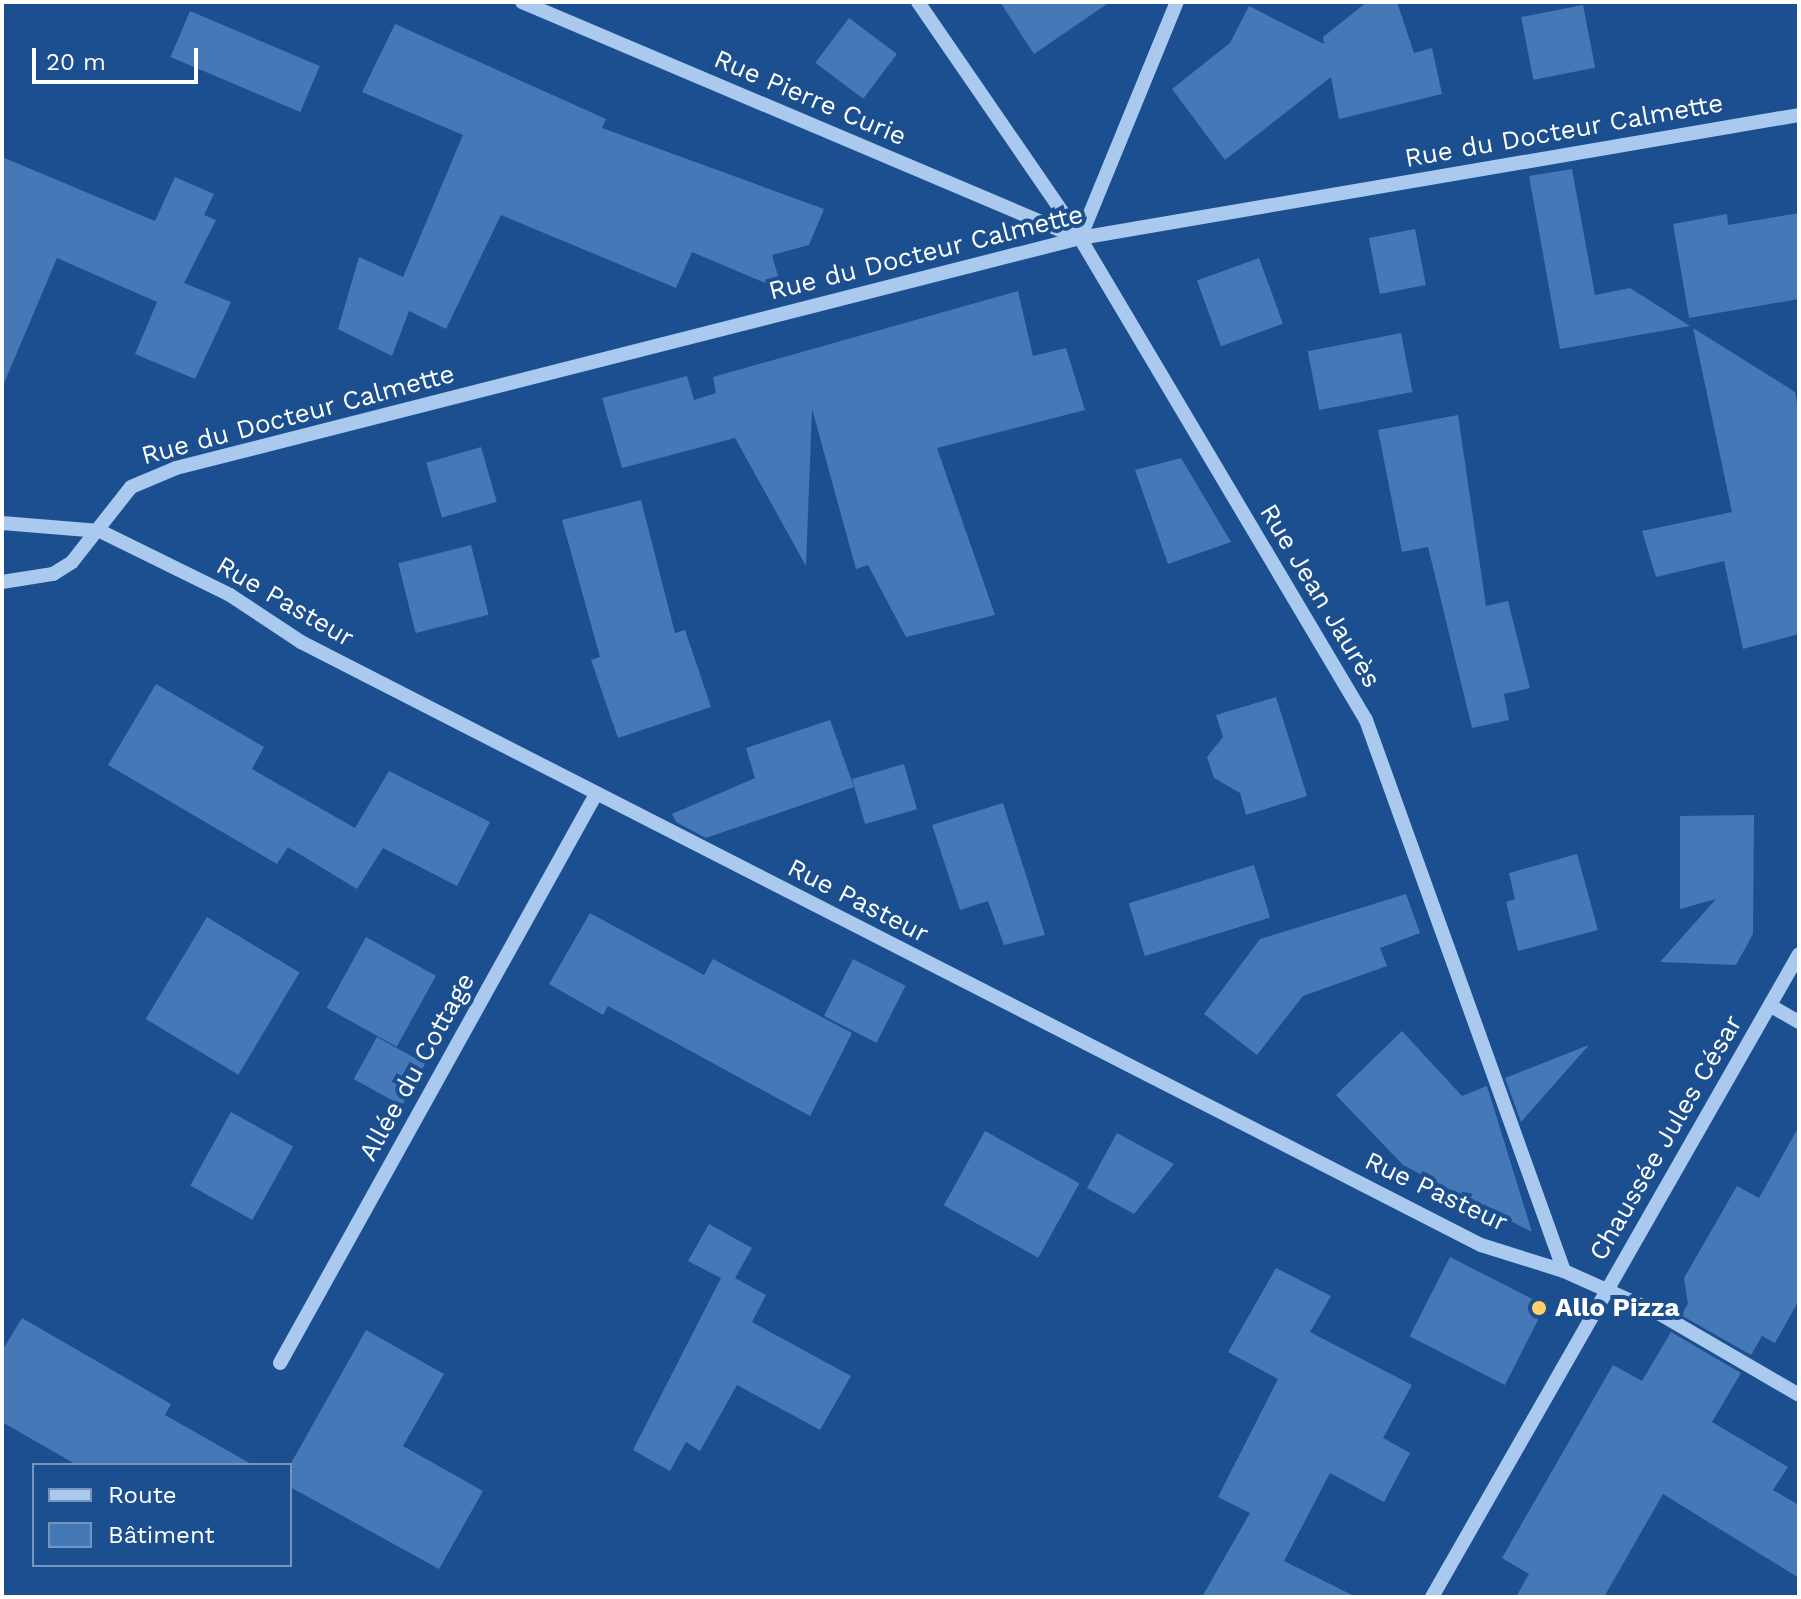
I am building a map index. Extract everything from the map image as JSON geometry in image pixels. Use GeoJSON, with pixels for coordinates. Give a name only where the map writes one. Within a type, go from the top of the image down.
{"type":"FeatureCollection","features":[{"type":"Feature","properties":{"kind":"street","name":"Rue Pierre Curie"},"geometry":{"type":"LineString","coordinates":[[522,2],[1080,238]]}},
{"type":"Feature","properties":{"kind":"street","name":"Rue Jean Jaurès"},"geometry":{"type":"LineString","coordinates":[[918,2],[1080,238],[1366,720],[1564,1271]]}},
{"type":"Feature","properties":{"kind":"street"},"geometry":{"type":"LineString","coordinates":[[1080,238],[1177,2]]}},
{"type":"Feature","properties":{"kind":"street","name":"Rue du Docteur Calmette"},"geometry":{"type":"LineString","coordinates":[[100,531],[131,487],[176,468],[1080,238],[1799,115]]}},
{"type":"Feature","properties":{"kind":"street","name":"Rue Pasteur"},"geometry":{"type":"LineString","coordinates":[[2,523],[100,531],[596,794],[1481,1245],[1564,1271],[1605,1293],[1660,1314],[1799,1395]]}},
{"type":"Feature","properties":{"kind":"street"},"geometry":{"type":"LineString","coordinates":[[2,582],[53,574],[100,531]]}},
{"type":"Feature","properties":{"kind":"street","name":"Allée du Cottage"},"geometry":{"type":"LineString","coordinates":[[280,1363],[596,794]]}},
{"type":"Feature","properties":{"kind":"street","name":"Chaussée Jules César"},"geometry":{"type":"LineString","coordinates":[[1432,1597],[1799,954]]}},
{"type":"Feature","properties":{"kind":"street"},"geometry":{"type":"LineString","coordinates":[[1771,1006],[1799,1022]]}},
{"type":"Feature","properties":{"kind":"building"},"geometry":{"type":"Polygon","coordinates":[[[1000,2],[1110,2],[1034,54],[1000,2]]]}},
{"type":"Feature","properties":{"kind":"building"},"geometry":{"type":"Polygon","coordinates":[[[1367,2],[1397,2],[1414,53],[1432,48],[1442,94],[1339,119],[1331,77],[1225,160],[1172,89],[1230,43],[1249,6],[1324,44],[1323,37],[1367,2]]]}},
{"type":"Feature","properties":{"kind":"building"},"geometry":{"type":"Polygon","coordinates":[[[1583,5],[1595,68],[1533,80],[1521,17],[1583,5]]]}},
{"type":"Feature","properties":{"kind":"building"},"geometry":{"type":"Polygon","coordinates":[[[190,11],[320,66],[300,112],[170,57],[190,11]]]}},
{"type":"Feature","properties":{"kind":"building"},"geometry":{"type":"Polygon","coordinates":[[[849,18],[897,54],[863,99],[815,63],[849,18]]]}},
{"type":"Feature","properties":{"kind":"building"},"geometry":{"type":"Polygon","coordinates":[[[395,24],[606,119],[602,128],[824,209],[809,245],[772,255],[782,290],[692,252],[676,288],[501,215],[446,329],[409,311],[392,356],[338,329],[359,257],[403,277],[463,135],[362,92],[395,24]]]}},
{"type":"Feature","properties":{"kind":"building"},"geometry":{"type":"Polygon","coordinates":[[[2,157],[155,221],[175,177],[214,194],[204,215],[216,220],[184,283],[231,302],[195,379],[135,354],[157,302],[57,258],[2,388],[2,157]]]}},
{"type":"Feature","properties":{"kind":"building"},"geometry":{"type":"Polygon","coordinates":[[[1572,169],[1595,295],[1630,288],[1690,326],[1560,349],[1529,176],[1572,169]]]}},
{"type":"Feature","properties":{"kind":"building"},"geometry":{"type":"Polygon","coordinates":[[[1799,213],[1799,299],[1689,318],[1673,224],[1727,214],[1728,225],[1799,213]]]}},
{"type":"Feature","properties":{"kind":"building"},"geometry":{"type":"Polygon","coordinates":[[[1415,229],[1426,285],[1380,294],[1369,238],[1415,229]]]}},
{"type":"Feature","properties":{"kind":"building"},"geometry":{"type":"Polygon","coordinates":[[[1259,258],[1283,324],[1221,346],[1197,281],[1259,258]]]}},
{"type":"Feature","properties":{"kind":"building"},"geometry":{"type":"Polygon","coordinates":[[[1018,291],[1033,356],[1066,348],[1085,410],[937,448],[995,615],[906,637],[868,565],[856,569],[812,409],[806,566],[735,438],[622,468],[602,398],[687,376],[694,400],[716,393],[713,377],[1018,291]]]}},
{"type":"Feature","properties":{"kind":"building"},"geometry":{"type":"Polygon","coordinates":[[[1693,328],[1795,392],[1799,414],[1799,634],[1743,649],[1724,561],[1656,577],[1642,531],[1732,512],[1693,328]]]}},
{"type":"Feature","properties":{"kind":"building"},"geometry":{"type":"Polygon","coordinates":[[[1401,333],[1412,392],[1319,410],[1308,351],[1401,333]]]}},
{"type":"Feature","properties":{"kind":"building"},"geometry":{"type":"Polygon","coordinates":[[[1458,415],[1486,606],[1508,601],[1530,688],[1504,694],[1509,720],[1472,728],[1428,547],[1402,552],[1378,430],[1458,415]]]}},
{"type":"Feature","properties":{"kind":"building"},"geometry":{"type":"Polygon","coordinates":[[[481,447],[497,502],[442,518],[426,463],[481,447]]]}},
{"type":"Feature","properties":{"kind":"building"},"geometry":{"type":"Polygon","coordinates":[[[1181,458],[1231,542],[1168,564],[1135,470],[1181,458]]]}},
{"type":"Feature","properties":{"kind":"building"},"geometry":{"type":"Polygon","coordinates":[[[641,500],[675,633],[685,630],[711,707],[618,738],[591,660],[600,657],[562,520],[641,500]]]}},
{"type":"Feature","properties":{"kind":"building"},"geometry":{"type":"Polygon","coordinates":[[[471,545],[488,615],[416,633],[398,563],[471,545]]]}},
{"type":"Feature","properties":{"kind":"building"},"geometry":{"type":"Polygon","coordinates":[[[156,684],[264,747],[252,769],[355,828],[389,771],[490,822],[457,886],[383,848],[357,889],[288,847],[277,864],[108,765],[156,684]]]}},
{"type":"Feature","properties":{"kind":"building"},"geometry":{"type":"Polygon","coordinates":[[[1276,697],[1307,796],[1246,815],[1240,793],[1214,778],[1207,757],[1223,737],[1216,715],[1276,697]]]}},
{"type":"Feature","properties":{"kind":"building"},"geometry":{"type":"Polygon","coordinates":[[[830,720],[854,787],[706,838],[676,822],[672,814],[755,778],[746,748],[830,720]]]}},
{"type":"Feature","properties":{"kind":"building"},"geometry":{"type":"Polygon","coordinates":[[[904,764],[917,809],[865,824],[852,779],[904,764]]]}},
{"type":"Feature","properties":{"kind":"building"},"geometry":{"type":"Polygon","coordinates":[[[1003,803],[1045,935],[1004,945],[988,901],[960,910],[932,825],[1003,803]]]}},
{"type":"Feature","properties":{"kind":"building"},"geometry":{"type":"Polygon","coordinates":[[[1754,815],[1753,934],[1736,965],[1660,962],[1716,899],[1680,909],[1680,816],[1754,815]]]}},
{"type":"Feature","properties":{"kind":"building"},"geometry":{"type":"Polygon","coordinates":[[[1577,854],[1598,930],[1518,951],[1506,902],[1515,899],[1509,873],[1577,854]]]}},
{"type":"Feature","properties":{"kind":"building"},"geometry":{"type":"Polygon","coordinates":[[[1254,865],[1270,918],[1145,956],[1129,903],[1254,865]]]}},
{"type":"Feature","properties":{"kind":"building"},"geometry":{"type":"Polygon","coordinates":[[[1406,894],[1420,933],[1380,948],[1387,966],[1303,996],[1257,1055],[1204,1014],[1260,939],[1406,894]]]}},
{"type":"Feature","properties":{"kind":"building"},"geometry":{"type":"Polygon","coordinates":[[[590,913],[704,975],[713,959],[852,1033],[810,1116],[608,1006],[603,1015],[549,984],[590,913]]]}},
{"type":"Feature","properties":{"kind":"building"},"geometry":{"type":"Polygon","coordinates":[[[207,917],[300,973],[238,1075],[146,1019],[207,917]]]}},
{"type":"Feature","properties":{"kind":"building"},"geometry":{"type":"Polygon","coordinates":[[[366,937],[436,976],[397,1047],[327,1008],[366,937]]]}},
{"type":"Feature","properties":{"kind":"building"},"geometry":{"type":"Polygon","coordinates":[[[853,959],[906,986],[877,1043],[824,1016],[853,959]]]}},
{"type":"Feature","properties":{"kind":"building"},"geometry":{"type":"Polygon","coordinates":[[[1402,1031],[1462,1096],[1487,1086],[1532,1232],[1403,1165],[1336,1095],[1402,1031]]]}},
{"type":"Feature","properties":{"kind":"building"},"geometry":{"type":"Polygon","coordinates":[[[377,1037],[425,1064],[402,1106],[354,1079],[377,1037]]]}},
{"type":"Feature","properties":{"kind":"building"},"geometry":{"type":"Polygon","coordinates":[[[1589,1045],[1521,1122],[1505,1078],[1589,1045]]]}},
{"type":"Feature","properties":{"kind":"building"},"geometry":{"type":"Polygon","coordinates":[[[231,1112],[293,1146],[252,1220],[190,1185],[231,1112]]]}},
{"type":"Feature","properties":{"kind":"building"},"geometry":{"type":"Polygon","coordinates":[[[1799,1126],[1799,1300],[1775,1343],[1762,1336],[1751,1355],[1681,1315],[1688,1304],[1684,1278],[1737,1186],[1759,1198],[1799,1126]]]}},
{"type":"Feature","properties":{"kind":"building"},"geometry":{"type":"Polygon","coordinates":[[[985,1131],[1079,1183],[1038,1258],[944,1205],[985,1131]]]}},
{"type":"Feature","properties":{"kind":"building"},"geometry":{"type":"Polygon","coordinates":[[[1117,1133],[1174,1164],[1134,1214],[1087,1188],[1117,1133]]]}},
{"type":"Feature","properties":{"kind":"building"},"geometry":{"type":"Polygon","coordinates":[[[709,1224],[752,1248],[735,1278],[766,1295],[752,1322],[851,1376],[820,1430],[737,1385],[700,1451],[686,1442],[670,1471],[633,1450],[721,1278],[688,1261],[709,1224]]]}},
{"type":"Feature","properties":{"kind":"building"},"geometry":{"type":"Polygon","coordinates":[[[1450,1257],[1545,1306],[1505,1385],[1410,1336],[1450,1257]]]}},
{"type":"Feature","properties":{"kind":"building"},"geometry":{"type":"Polygon","coordinates":[[[1276,1268],[1331,1296],[1310,1332],[1412,1385],[1383,1438],[1410,1453],[1384,1502],[1330,1473],[1284,1561],[1356,1597],[1202,1597],[1250,1513],[1218,1497],[1278,1379],[1228,1352],[1276,1268]]]}},
{"type":"Feature","properties":{"kind":"building"},"geometry":{"type":"Polygon","coordinates":[[[22,1318],[171,1404],[165,1415],[249,1463],[74,1463],[2,1422],[2,1351],[22,1318]]]}},
{"type":"Feature","properties":{"kind":"building"},"geometry":{"type":"Polygon","coordinates":[[[366,1330],[444,1374],[403,1446],[483,1491],[439,1569],[292,1488],[291,1463],[366,1330]]]}},
{"type":"Feature","properties":{"kind":"building"},"geometry":{"type":"Polygon","coordinates":[[[1671,1332],[1741,1373],[1712,1422],[1788,1467],[1773,1490],[1799,1505],[1799,1578],[1663,1494],[1604,1597],[1516,1597],[1529,1574],[1502,1558],[1613,1365],[1642,1381],[1671,1332]]]}},
{"type":"Feature","properties":{"kind":"place","name":"Allo Pizza"},"geometry":{"type":"Point","coordinates":[1539,1308]}}]}
